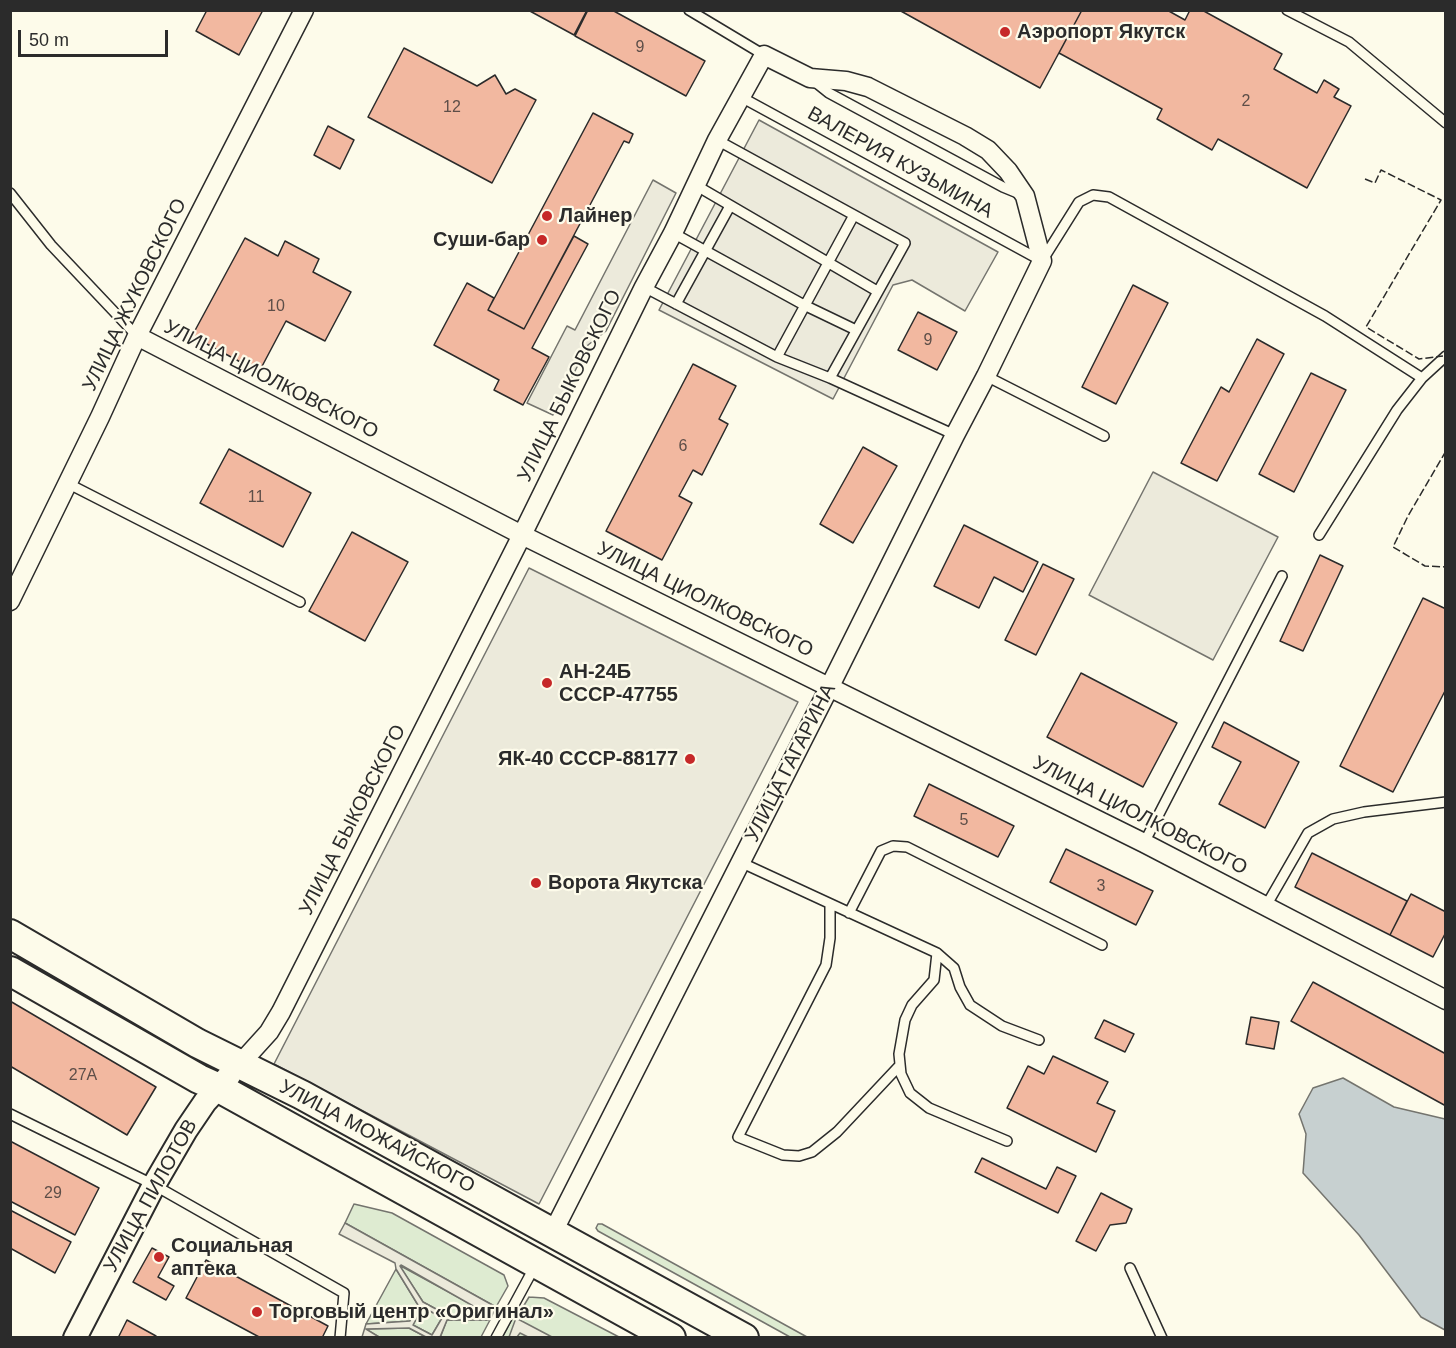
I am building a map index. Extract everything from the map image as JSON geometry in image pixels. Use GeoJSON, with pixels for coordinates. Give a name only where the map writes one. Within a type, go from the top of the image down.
{"type":"FeatureCollection","features":[{"type":"Feature","properties":{"kind":"main road","name":"УЛИЦА МОЖАЙСКОГО"},"geometry":{"type":"LineString","coordinates":[[10,934],[197,1043],[303,1095],[744,1338]]}},
{"type":"Feature","properties":{"kind":"main road","name":"УЛИЦА МОЖАЙСКОГО"},"geometry":{"type":"LineString","coordinates":[[10,971],[199,1079],[671,1338]]}},
{"type":"Feature","properties":{"kind":"main road","name":"УЛИЦА ГАГАРИНА"},"geometry":{"type":"LineString","coordinates":[[536,1263],[553,1232]]}},
{"type":"Feature","properties":{"kind":"street","name":"УЛИЦА ЖУКОВСКОГО"},"geometry":{"type":"LineString","coordinates":[[10,601],[137,336],[304,10]]}},
{"type":"Feature","properties":{"kind":"street"},"geometry":{"type":"LineString","coordinates":[[764,55],[810,78],[846,81],[868,87],[988,150],[1008,171],[1025,196],[1042,261]]}},
{"type":"Feature","properties":{"kind":"street","name":"УЛИЦА БЫКОВСКОГО"},"geometry":{"type":"LineString","coordinates":[[240,1064],[269,1032],[281,1012],[522,535],[644,287],[697,186],[717,140],[764,55]]}},
{"type":"Feature","properties":{"kind":"street","name":"УЛИЦА ГАГАРИНА"},"geometry":{"type":"LineString","coordinates":[[553,1232],[955,435],[987,376],[1042,261]]}},
{"type":"Feature","properties":{"kind":"street","name":"УЛИЦА ЦИОЛКОВСКОГО"},"geometry":{"type":"LineString","coordinates":[[137,336],[522,535],[1144,843],[1446,1000]]}},
{"type":"Feature","properties":{"kind":"street","name":"УЛИЦА ПИЛОТОВ"},"geometry":{"type":"LineString","coordinates":[[75,1338],[154,1185],[186,1130],[205,1102],[240,1064]]}},
{"type":"Feature","properties":{"kind":"lane"},"geometry":{"type":"LineString","coordinates":[[689,10],[764,55]]}},
{"type":"Feature","properties":{"kind":"lane"},"geometry":{"type":"LineString","coordinates":[[1287,10],[1350,42],[1446,123]]}},
{"type":"Feature","properties":{"kind":"lane"},"geometry":{"type":"LineString","coordinates":[[810,78],[829,93],[1002,187],[1025,196]]}},
{"type":"Feature","properties":{"kind":"lane","name":"ВАЛЕРИЯ КУЗЬМИНА"},"geometry":{"type":"LineString","coordinates":[[741,97],[1042,261]]}},
{"type":"Feature","properties":{"kind":"lane"},"geometry":{"type":"LineString","coordinates":[[717,140],[905,243],[830,378]]}},
{"type":"Feature","properties":{"kind":"lane"},"geometry":{"type":"LineString","coordinates":[[697,186],[878,291]]}},
{"type":"Feature","properties":{"kind":"lane"},"geometry":{"type":"LineString","coordinates":[[10,193],[51,245],[137,336]]}},
{"type":"Feature","properties":{"kind":"lane"},"geometry":{"type":"LineString","coordinates":[[1042,261],[1079,202],[1093,195],[1108,197],[1325,316],[1422,378]]}},
{"type":"Feature","properties":{"kind":"lane"},"geometry":{"type":"LineString","coordinates":[[676,304],[730,206]]}},
{"type":"Feature","properties":{"kind":"lane"},"geometry":{"type":"LineString","coordinates":[[777,357],[854,215]]}},
{"type":"Feature","properties":{"kind":"lane"},"geometry":{"type":"LineString","coordinates":[[673,233],[804,305],[856,330]]}},
{"type":"Feature","properties":{"kind":"lane"},"geometry":{"type":"LineString","coordinates":[[644,287],[777,357],[830,378],[955,435]]}},
{"type":"Feature","properties":{"kind":"lane"},"geometry":{"type":"LineString","coordinates":[[1319,536],[1397,410],[1422,378],[1446,356]]}},
{"type":"Feature","properties":{"kind":"lane"},"geometry":{"type":"LineString","coordinates":[[987,376],[1104,436]]}},
{"type":"Feature","properties":{"kind":"lane"},"geometry":{"type":"LineString","coordinates":[[67,483],[300,602]]}},
{"type":"Feature","properties":{"kind":"lane"},"geometry":{"type":"LineString","coordinates":[[1144,843],[1281,576]]}},
{"type":"Feature","properties":{"kind":"lane"},"geometry":{"type":"LineString","coordinates":[[1266,906],[1308,833],[1333,819],[1364,812],[1446,802]]}},
{"type":"Feature","properties":{"kind":"lane"},"geometry":{"type":"LineString","coordinates":[[849,913],[881,850],[893,846],[907,847],[1102,945]]}},
{"type":"Feature","properties":{"kind":"lane"},"geometry":{"type":"LineString","coordinates":[[740,862],[937,953],[954,968],[960,987],[970,1005],[1002,1026],[1039,1040]]}},
{"type":"Feature","properties":{"kind":"lane"},"geometry":{"type":"LineString","coordinates":[[830,904],[830,938],[826,965],[738,1137],[783,1155],[799,1156],[812,1152],[837,1132],[900,1065]]}},
{"type":"Feature","properties":{"kind":"lane"},"geometry":{"type":"LineString","coordinates":[[937,953],[934,980],[912,1005],[905,1020],[899,1054],[901,1074],[910,1094],[929,1108],[1007,1141]]}},
{"type":"Feature","properties":{"kind":"lane"},"geometry":{"type":"LineString","coordinates":[[10,1114],[154,1185],[344,1293],[340,1338]]}},
{"type":"Feature","properties":{"kind":"lane"},"geometry":{"type":"LineString","coordinates":[[496,1338],[536,1263]]}},
{"type":"Feature","properties":{"kind":"lane"},"geometry":{"type":"LineString","coordinates":[[1130,1268],[1162,1338]]}},
{"type":"Feature","properties":{"kind":"green space"},"geometry":{"type":"Polygon","coordinates":[[[354,1204],[392,1213],[504,1275],[508,1286],[496,1307],[345,1223],[354,1204]]]}},
{"type":"Feature","properties":{"kind":"green space"},"geometry":{"type":"Polygon","coordinates":[[[598,1224],[602,1224],[807,1337],[790,1337],[598,1231],[596,1228],[598,1224]]]}},
{"type":"Feature","properties":{"kind":"green space"},"geometry":{"type":"Polygon","coordinates":[[[399,1265],[491,1315],[447,1315],[423,1302],[399,1265]]]}},
{"type":"Feature","properties":{"kind":"green space"},"geometry":{"type":"Polygon","coordinates":[[[396,1269],[418,1305],[410,1321],[366,1324],[396,1269]]]}},
{"type":"Feature","properties":{"kind":"green space"},"geometry":{"type":"Polygon","coordinates":[[[529,1297],[544,1298],[619,1337],[502,1338],[514,1315],[517,1317],[529,1297]]]}},
{"type":"Feature","properties":{"kind":"green space"},"geometry":{"type":"Polygon","coordinates":[[[423,1306],[442,1318],[432,1335],[413,1325],[423,1306]]]}},
{"type":"Feature","properties":{"kind":"green space"},"geometry":{"type":"Polygon","coordinates":[[[447,1320],[490,1320],[481,1337],[440,1338],[447,1320]]]}},
{"type":"Feature","properties":{"kind":"green space"},"geometry":{"type":"Polygon","coordinates":[[[409,1328],[426,1337],[379,1337],[365,1329],[409,1328]]]}},
{"type":"Feature","properties":{"kind":"shaded area"},"geometry":{"type":"Polygon","coordinates":[[[759,120],[998,252],[965,311],[912,280],[893,285],[833,399],[659,310],[759,120]]]}},
{"type":"Feature","properties":{"kind":"shaded area"},"geometry":{"type":"Polygon","coordinates":[[[653,180],[676,193],[606,331],[588,345],[553,415],[527,403],[567,326],[575,330],[653,180]]]}},
{"type":"Feature","properties":{"kind":"shaded area"},"geometry":{"type":"Polygon","coordinates":[[[1153,472],[1278,537],[1213,660],[1089,595],[1153,472]]]}},
{"type":"Feature","properties":{"kind":"shaded area","name":"Ворота Якутска"},"geometry":{"type":"Polygon","coordinates":[[[529,568],[798,702],[539,1204],[274,1064],[529,568]]]}},
{"type":"Feature","properties":{"kind":"shaded area"},"geometry":{"type":"Polygon","coordinates":[[[1343,1078],[1394,1107],[1445,1119],[1445,1330],[1421,1317],[1359,1235],[1303,1173],[1306,1134],[1299,1114],[1313,1088],[1343,1078]]]}},
{"type":"Feature","properties":{"kind":"shaded area"},"geometry":{"type":"Polygon","coordinates":[[[345,1223],[496,1307],[490,1320],[447,1320],[440,1337],[426,1337],[409,1328],[366,1329],[379,1337],[362,1337],[366,1324],[410,1321],[418,1305],[396,1269],[395,1263],[339,1234],[345,1223]],[[401,1265],[423,1302],[447,1315],[489,1315],[401,1265]],[[423,1307],[413,1325],[432,1335],[442,1318],[423,1307]]]}},
{"type":"Feature","properties":{"kind":"shaded area"},"geometry":{"type":"Polygon","coordinates":[[[516,1318],[552,1337],[528,1337],[520,1333],[517,1337],[509,1337],[516,1318]]]}},
{"type":"Feature","properties":{"kind":"building"},"geometry":{"type":"Polygon","coordinates":[[[207,10],[263,10],[239,55],[196,31],[207,10]]]}},
{"type":"Feature","properties":{"kind":"building"},"geometry":{"type":"Polygon","coordinates":[[[528,10],[587,10],[574,35],[528,10]]]}},
{"type":"Feature","properties":{"kind":"building"},"geometry":{"type":"Polygon","coordinates":[[[588,10],[612,10],[705,61],[686,96],[575,36],[588,10]]]}},
{"type":"Feature","properties":{"kind":"building","name":"Аэропорт Якутск"},"geometry":{"type":"Polygon","coordinates":[[[899,10],[1082,10],[1040,88],[899,10]]]}},
{"type":"Feature","properties":{"kind":"building","name":"Аэропорт Якутск"},"geometry":{"type":"Polygon","coordinates":[[[1082,10],[1167,10],[1185,20],[1190,10],[1202,10],[1282,54],[1274,69],[1317,93],[1324,80],[1339,89],[1334,97],[1351,106],[1307,188],[1218,139],[1212,150],[1157,119],[1162,109],[1059,53],[1082,10]]]}},
{"type":"Feature","properties":{"kind":"building"},"geometry":{"type":"Polygon","coordinates":[[[404,48],[477,86],[495,75],[506,94],[515,89],[536,100],[492,183],[368,117],[404,48]]]}},
{"type":"Feature","properties":{"kind":"building"},"geometry":{"type":"Polygon","coordinates":[[[593,113],[633,134],[629,143],[624,141],[524,329],[488,310],[593,113]]]}},
{"type":"Feature","properties":{"kind":"building"},"geometry":{"type":"Polygon","coordinates":[[[328,126],[354,140],[340,169],[314,155],[328,126]]]}},
{"type":"Feature","properties":{"kind":"building"},"geometry":{"type":"Polygon","coordinates":[[[574,236],[588,244],[532,348],[549,357],[523,405],[494,390],[499,380],[434,345],[467,283],[494,298],[488,310],[524,329],[574,236]]]}},
{"type":"Feature","properties":{"kind":"building"},"geometry":{"type":"Polygon","coordinates":[[[245,238],[278,256],[285,241],[319,259],[313,272],[351,292],[325,341],[286,321],[259,372],[192,336],[245,238]]]}},
{"type":"Feature","properties":{"kind":"building"},"geometry":{"type":"Polygon","coordinates":[[[1133,285],[1168,303],[1116,404],[1082,387],[1133,285]]]}},
{"type":"Feature","properties":{"kind":"building"},"geometry":{"type":"Polygon","coordinates":[[[918,312],[957,332],[937,370],[898,350],[918,312]]]}},
{"type":"Feature","properties":{"kind":"building"},"geometry":{"type":"Polygon","coordinates":[[[1257,339],[1284,354],[1217,481],[1181,463],[1221,387],[1229,392],[1257,339]]]}},
{"type":"Feature","properties":{"kind":"building"},"geometry":{"type":"Polygon","coordinates":[[[693,364],[736,386],[719,419],[728,424],[702,475],[693,470],[679,496],[692,503],[662,560],[606,531],[693,364]]]}},
{"type":"Feature","properties":{"kind":"building"},"geometry":{"type":"Polygon","coordinates":[[[1311,373],[1346,390],[1294,492],[1259,474],[1311,373]]]}},
{"type":"Feature","properties":{"kind":"building"},"geometry":{"type":"Polygon","coordinates":[[[863,447],[897,466],[853,543],[820,524],[863,447]]]}},
{"type":"Feature","properties":{"kind":"building"},"geometry":{"type":"Polygon","coordinates":[[[229,449],[311,493],[283,547],[200,503],[229,449]]]}},
{"type":"Feature","properties":{"kind":"building"},"geometry":{"type":"Polygon","coordinates":[[[964,525],[1038,562],[1023,592],[994,577],[979,608],[934,586],[964,525]]]}},
{"type":"Feature","properties":{"kind":"building"},"geometry":{"type":"Polygon","coordinates":[[[352,532],[408,562],[365,641],[309,611],[352,532]]]}},
{"type":"Feature","properties":{"kind":"building"},"geometry":{"type":"Polygon","coordinates":[[[1320,555],[1343,566],[1303,651],[1280,641],[1320,555]]]}},
{"type":"Feature","properties":{"kind":"building"},"geometry":{"type":"Polygon","coordinates":[[[1043,564],[1074,579],[1036,655],[1005,640],[1043,564]]]}},
{"type":"Feature","properties":{"kind":"building"},"geometry":{"type":"Polygon","coordinates":[[[1423,598],[1446,609],[1446,689],[1393,792],[1340,766],[1423,598]]]}},
{"type":"Feature","properties":{"kind":"building"},"geometry":{"type":"Polygon","coordinates":[[[1081,673],[1177,723],[1143,787],[1047,737],[1081,673]]]}},
{"type":"Feature","properties":{"kind":"building"},"geometry":{"type":"Polygon","coordinates":[[[1224,722],[1299,762],[1265,828],[1219,804],[1241,762],[1212,747],[1224,722]]]}},
{"type":"Feature","properties":{"kind":"building"},"geometry":{"type":"Polygon","coordinates":[[[929,784],[1014,826],[998,857],[914,816],[929,784]]]}},
{"type":"Feature","properties":{"kind":"building"},"geometry":{"type":"Polygon","coordinates":[[[1066,849],[1153,891],[1136,925],[1050,882],[1066,849]]]}},
{"type":"Feature","properties":{"kind":"building"},"geometry":{"type":"Polygon","coordinates":[[[1312,853],[1407,901],[1390,935],[1295,887],[1312,853]]]}},
{"type":"Feature","properties":{"kind":"building"},"geometry":{"type":"Polygon","coordinates":[[[1411,894],[1446,912],[1446,932],[1433,957],[1390,935],[1411,894]]]}},
{"type":"Feature","properties":{"kind":"building"},"geometry":{"type":"Polygon","coordinates":[[[1313,982],[1446,1054],[1446,1106],[1291,1021],[1313,982]]]}},
{"type":"Feature","properties":{"kind":"building"},"geometry":{"type":"Polygon","coordinates":[[[10,1001],[156,1087],[127,1135],[10,1066],[10,1001]]]}},
{"type":"Feature","properties":{"kind":"building"},"geometry":{"type":"Polygon","coordinates":[[[1251,1017],[1279,1022],[1274,1049],[1246,1044],[1251,1017]]]}},
{"type":"Feature","properties":{"kind":"building"},"geometry":{"type":"Polygon","coordinates":[[[1104,1020],[1134,1034],[1125,1052],[1095,1038],[1104,1020]]]}},
{"type":"Feature","properties":{"kind":"building"},"geometry":{"type":"Polygon","coordinates":[[[1053,1056],[1108,1082],[1097,1103],[1115,1111],[1096,1152],[1007,1108],[1028,1066],[1044,1074],[1053,1056]]]}},
{"type":"Feature","properties":{"kind":"building"},"geometry":{"type":"Polygon","coordinates":[[[10,1141],[99,1188],[75,1235],[10,1201],[10,1141]]]}},
{"type":"Feature","properties":{"kind":"building"},"geometry":{"type":"Polygon","coordinates":[[[982,1158],[1046,1189],[1057,1167],[1076,1176],[1058,1213],[975,1172],[982,1158]]]}},
{"type":"Feature","properties":{"kind":"building"},"geometry":{"type":"Polygon","coordinates":[[[1101,1193],[1132,1209],[1126,1223],[1110,1225],[1096,1251],[1076,1241],[1101,1193]]]}},
{"type":"Feature","properties":{"kind":"building"},"geometry":{"type":"Polygon","coordinates":[[[10,1210],[71,1242],[55,1273],[10,1248],[10,1210]]]}},
{"type":"Feature","properties":{"kind":"building"},"geometry":{"type":"Polygon","coordinates":[[[152,1248],[169,1257],[158,1277],[174,1286],[166,1300],[133,1282],[152,1248]]]}},
{"type":"Feature","properties":{"kind":"building","name":"Торговый центр «Оригинал»"},"geometry":{"type":"Polygon","coordinates":[[[206,1260],[328,1326],[322,1338],[261,1338],[186,1298],[206,1260]]]}},
{"type":"Feature","properties":{"kind":"building"},"geometry":{"type":"Polygon","coordinates":[[[127,1320],[156,1336],[155,1338],[118,1338],[127,1320]]]}},
{"type":"Feature","properties":{"kind":"fence"},"geometry":{"type":"LineString","coordinates":[[1365,179],[1375,183],[1381,170],[1441,200],[1366,327],[1419,359],[1443,356]]}},
{"type":"Feature","properties":{"kind":"fence"},"geometry":{"type":"LineString","coordinates":[[1446,451],[1408,516],[1393,547],[1425,566],[1446,567]]}},
{"type":"Feature","properties":{"kind":"place","name":"Аэропорт Якутск"},"geometry":{"type":"Point","coordinates":[1005,32]}},
{"type":"Feature","properties":{"kind":"place","name":"Лайнер"},"geometry":{"type":"Point","coordinates":[547,216]}},
{"type":"Feature","properties":{"kind":"place","name":"Суши-бар"},"geometry":{"type":"Point","coordinates":[542,240]}},
{"type":"Feature","properties":{"kind":"place","name":"АН-24Б СССР-47755"},"geometry":{"type":"Point","coordinates":[547,683]}},
{"type":"Feature","properties":{"kind":"place","name":"ЯК-40 СССР-88177"},"geometry":{"type":"Point","coordinates":[690,759]}},
{"type":"Feature","properties":{"kind":"place","name":"Ворота Якутска"},"geometry":{"type":"Point","coordinates":[536,883]}},
{"type":"Feature","properties":{"kind":"place","name":"Социальная аптека"},"geometry":{"type":"Point","coordinates":[159,1257]}},
{"type":"Feature","properties":{"kind":"place","name":"Торговый центр «Оригинал»"},"geometry":{"type":"Point","coordinates":[257,1312]}}]}
